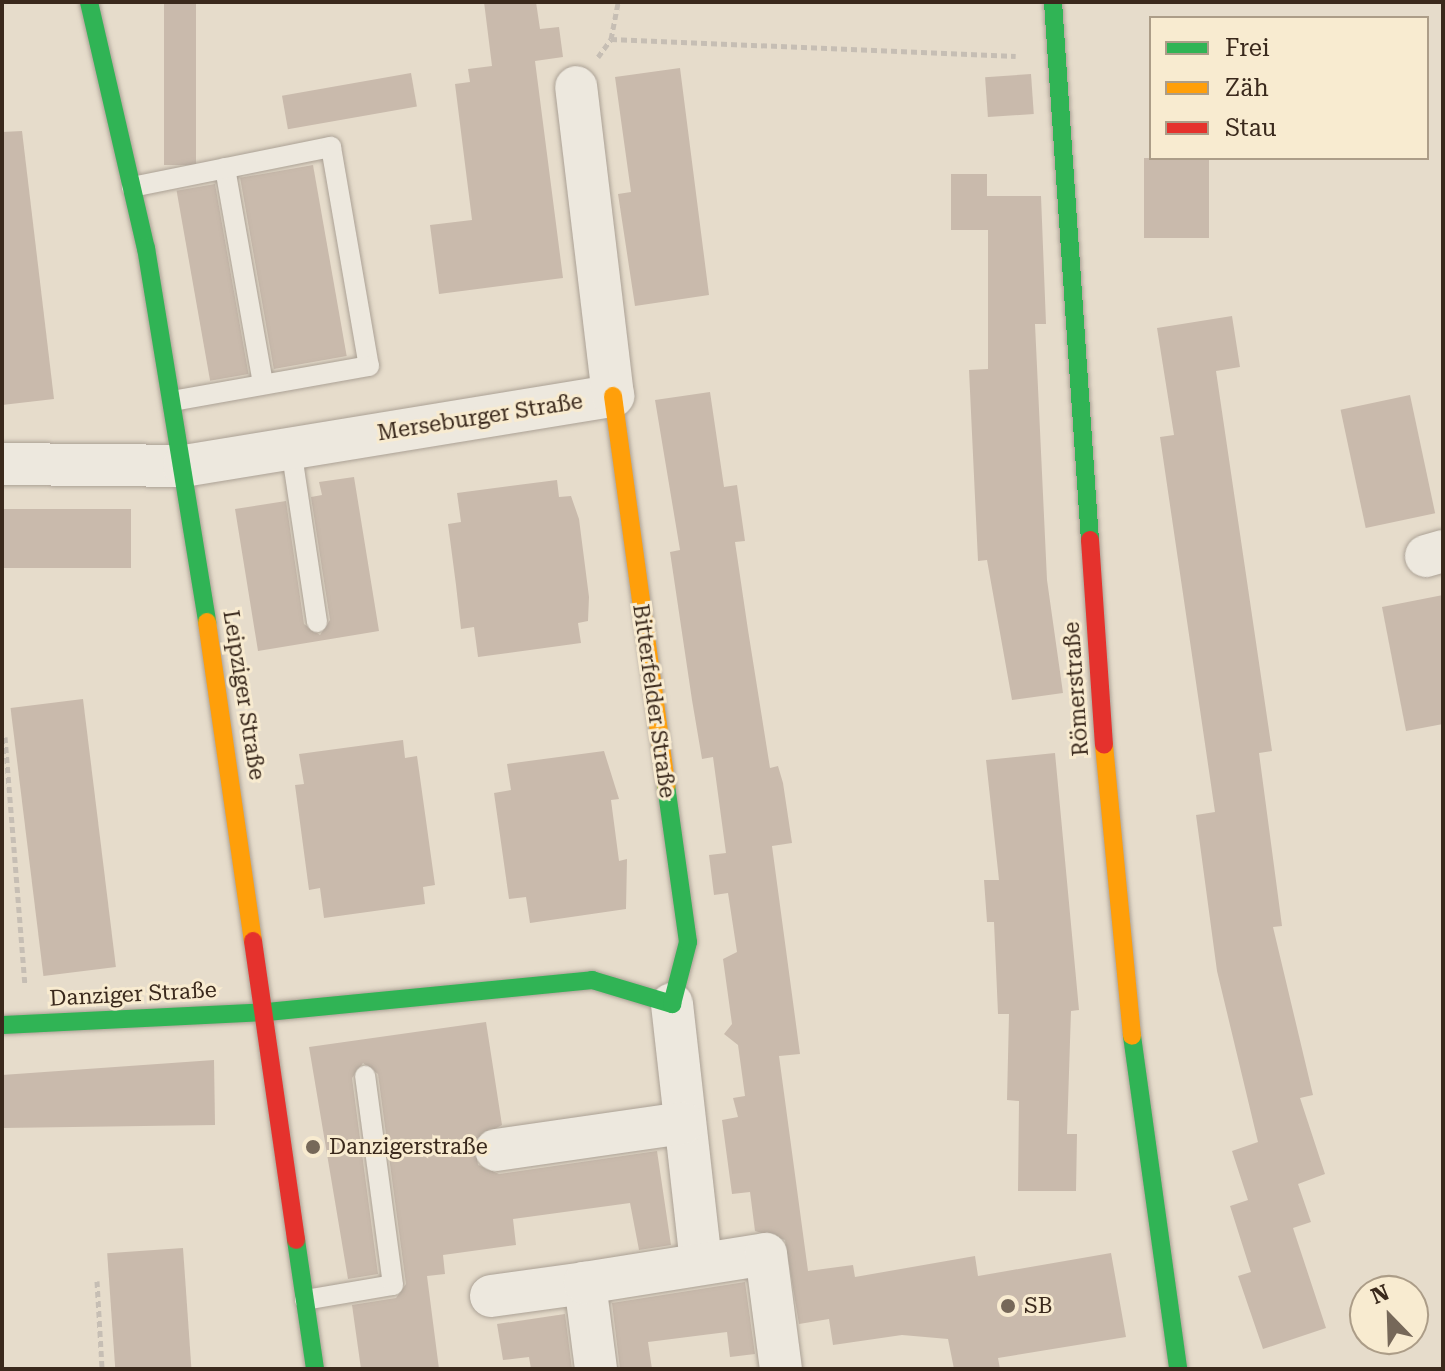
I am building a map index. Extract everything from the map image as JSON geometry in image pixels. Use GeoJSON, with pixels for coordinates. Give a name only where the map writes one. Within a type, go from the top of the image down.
{"type":"FeatureCollection","features":[{"type":"Feature","properties":{"kind":"street","name":"Leipziger Straße"},"geometry":{"type":"LineString","coordinates":[[89,2],[132,187],[184,466],[267,1012],[315,1369]]}},
{"type":"Feature","properties":{"kind":"street","name":"Römerstraße"},"geometry":{"type":"LineString","coordinates":[[1053,2],[1053,58],[1108,809],[1143,1151],[1178,1369]]}},
{"type":"Feature","properties":{"kind":"street","name":"Merseburger Straße"},"geometry":{"type":"LineString","coordinates":[[2,464],[184,466],[613,396],[576,87]]}},
{"type":"Feature","properties":{"kind":"street","name":"Bitterfelder Straße"},"geometry":{"type":"LineString","coordinates":[[613,396],[688,942],[672,1004],[701,1263]]}},
{"type":"Feature","properties":{"kind":"street"},"geometry":{"type":"LineString","coordinates":[[267,1012],[592,980],[672,1004]]}},
{"type":"Feature","properties":{"kind":"street","name":"Danziger Straße"},"geometry":{"type":"LineString","coordinates":[[2,1025],[267,1012]]}},
{"type":"Feature","properties":{"kind":"street"},"geometry":{"type":"LineString","coordinates":[[496,1150],[683,1123]]}},
{"type":"Feature","properties":{"kind":"street"},"geometry":{"type":"LineString","coordinates":[[491,1296],[766,1254],[781,1369]]}},
{"type":"Feature","properties":{"kind":"street"},"geometry":{"type":"LineString","coordinates":[[585,1283],[596,1369]]}},
{"type":"Feature","properties":{"kind":"lane"},"geometry":{"type":"LineString","coordinates":[[132,187],[331,147],[369,366],[173,401]]}},
{"type":"Feature","properties":{"kind":"lane"},"geometry":{"type":"LineString","coordinates":[[225,168],[263,384]]}},
{"type":"Feature","properties":{"kind":"lane"},"geometry":{"type":"LineString","coordinates":[[291,448],[317,622]]}},
{"type":"Feature","properties":{"kind":"lane"},"geometry":{"type":"LineString","coordinates":[[305,1300],[393,1285],[365,1076]]}},
{"type":"Feature","properties":{"kind":"path"},"geometry":{"type":"LineString","coordinates":[[576,87],[611,39],[618,2]]}},
{"type":"Feature","properties":{"kind":"path"},"geometry":{"type":"LineString","coordinates":[[611,39],[1053,58]]}},
{"type":"Feature","properties":{"kind":"path"},"geometry":{"type":"LineString","coordinates":[[5,737],[28,1023]]}},
{"type":"Feature","properties":{"kind":"path"},"geometry":{"type":"LineString","coordinates":[[97,1281],[102,1369]]}},
{"type":"Feature","properties":{"kind":"building"},"geometry":{"type":"Polygon","coordinates":[[[164,2],[196,2],[196,165],[164,165],[164,2]]]}},
{"type":"Feature","properties":{"kind":"building"},"geometry":{"type":"Polygon","coordinates":[[[484,2],[536,2],[540,29],[559,27],[563,57],[535,61],[563,278],[439,294],[430,225],[472,220],[455,84],[470,82],[468,69],[492,66],[484,2]]]}},
{"type":"Feature","properties":{"kind":"building"},"geometry":{"type":"Polygon","coordinates":[[[680,68],[709,295],[635,306],[618,194],[631,192],[615,77],[680,68]]]}},
{"type":"Feature","properties":{"kind":"building"},"geometry":{"type":"Polygon","coordinates":[[[411,73],[417,106],[288,129],[282,96],[411,73]]]}},
{"type":"Feature","properties":{"kind":"building"},"geometry":{"type":"Polygon","coordinates":[[[1031,74],[1034,114],[988,117],[985,77],[1031,74]]]}},
{"type":"Feature","properties":{"kind":"building"},"geometry":{"type":"Polygon","coordinates":[[[22,131],[54,399],[2,405],[2,132],[22,131]]]}},
{"type":"Feature","properties":{"kind":"building"},"geometry":{"type":"Polygon","coordinates":[[[1144,158],[1209,160],[1209,238],[1144,238],[1144,158]]]}},
{"type":"Feature","properties":{"kind":"building"},"geometry":{"type":"Polygon","coordinates":[[[313,165],[347,356],[274,369],[240,178],[313,165]]]}},
{"type":"Feature","properties":{"kind":"building"},"geometry":{"type":"Polygon","coordinates":[[[951,174],[987,174],[987,196],[1041,196],[1046,324],[1035,324],[1047,580],[1063,693],[1012,700],[987,560],[978,561],[969,370],[988,369],[988,230],[951,230],[951,174]]]}},
{"type":"Feature","properties":{"kind":"building"},"geometry":{"type":"Polygon","coordinates":[[[215,184],[249,374],[210,381],[177,191],[215,184]]]}},
{"type":"Feature","properties":{"kind":"building"},"geometry":{"type":"Polygon","coordinates":[[[1232,316],[1240,367],[1216,371],[1272,751],[1259,753],[1282,926],[1273,927],[1313,1095],[1300,1098],[1325,1174],[1298,1184],[1311,1222],[1293,1228],[1326,1328],[1263,1349],[1238,1276],[1251,1272],[1230,1206],[1248,1200],[1232,1151],[1258,1142],[1217,971],[1196,815],[1215,812],[1160,437],[1174,435],[1157,328],[1232,316]]]}},
{"type":"Feature","properties":{"kind":"building"},"geometry":{"type":"Polygon","coordinates":[[[710,392],[724,487],[737,485],[745,541],[735,542],[748,630],[770,768],[778,766],[783,783],[792,843],[772,846],[800,1054],[779,1056],[808,1271],[853,1265],[855,1277],[975,1256],[978,1276],[1111,1253],[1126,1337],[998,1358],[1000,1369],[954,1369],[948,1339],[902,1335],[833,1345],[829,1319],[799,1324],[785,1240],[755,1231],[750,1192],[732,1194],[722,1120],[738,1117],[733,1098],[745,1096],[738,1045],[724,1034],[732,1024],[723,959],[737,952],[728,893],[714,895],[709,855],[726,853],[713,757],[702,759],[692,700],[670,552],[680,550],[655,400],[710,392]]]}},
{"type":"Feature","properties":{"kind":"building"},"geometry":{"type":"Polygon","coordinates":[[[1410,395],[1435,513],[1366,528],[1341,410],[1410,395]]]}},
{"type":"Feature","properties":{"kind":"building"},"geometry":{"type":"Polygon","coordinates":[[[354,477],[379,631],[258,651],[235,509],[286,501],[304,624],[320,635],[330,620],[311,497],[322,495],[319,482],[354,477]]]}},
{"type":"Feature","properties":{"kind":"building"},"geometry":{"type":"Polygon","coordinates":[[[557,480],[559,497],[571,496],[579,519],[589,597],[588,621],[578,623],[581,643],[478,657],[474,627],[461,629],[448,524],[461,522],[457,493],[557,480]]]}},
{"type":"Feature","properties":{"kind":"building"},"geometry":{"type":"Polygon","coordinates":[[[2,509],[131,509],[131,568],[2,568],[2,509]]]}},
{"type":"Feature","properties":{"kind":"building"},"geometry":{"type":"Polygon","coordinates":[[[1443,595],[1443,724],[1406,731],[1382,607],[1443,595]]]}},
{"type":"Feature","properties":{"kind":"building"},"geometry":{"type":"Polygon","coordinates":[[[83,699],[116,967],[43,976],[11,708],[83,699]]]}},
{"type":"Feature","properties":{"kind":"building"},"geometry":{"type":"Polygon","coordinates":[[[403,740],[405,758],[417,756],[435,885],[423,887],[425,904],[324,918],[320,888],[309,890],[295,785],[304,784],[299,754],[403,740]]]}},
{"type":"Feature","properties":{"kind":"building"},"geometry":{"type":"Polygon","coordinates":[[[604,751],[619,799],[611,800],[619,861],[627,859],[626,909],[530,923],[526,897],[509,899],[494,793],[511,790],[507,764],[604,751]]]}},
{"type":"Feature","properties":{"kind":"building"},"geometry":{"type":"Polygon","coordinates":[[[1055,753],[1079,1010],[1071,1011],[1067,1134],[1077,1134],[1076,1191],[1018,1191],[1019,1101],[1007,1100],[1009,1014],[998,1014],[994,922],[987,922],[984,880],[999,880],[986,760],[1055,753]]]}},
{"type":"Feature","properties":{"kind":"building"},"geometry":{"type":"Polygon","coordinates":[[[486,1022],[502,1125],[474,1140],[478,1165],[499,1174],[657,1151],[671,1245],[639,1250],[630,1203],[513,1219],[516,1245],[443,1255],[445,1274],[427,1276],[439,1369],[361,1369],[352,1305],[396,1298],[406,1284],[378,1074],[363,1063],[352,1078],[378,1274],[348,1279],[309,1047],[486,1022]]]}},
{"type":"Feature","properties":{"kind":"building"},"geometry":{"type":"Polygon","coordinates":[[[214,1060],[215,1125],[2,1128],[2,1075],[214,1060]]]}},
{"type":"Feature","properties":{"kind":"building"},"geometry":{"type":"Polygon","coordinates":[[[183,1248],[191,1369],[115,1369],[107,1253],[183,1248]]]}},
{"type":"Feature","properties":{"kind":"building"},"geometry":{"type":"Polygon","coordinates":[[[745,1282],[755,1354],[730,1357],[727,1332],[648,1342],[652,1369],[620,1369],[612,1303],[745,1282]]]}},
{"type":"Feature","properties":{"kind":"building"},"geometry":{"type":"Polygon","coordinates":[[[565,1314],[572,1369],[531,1369],[529,1357],[503,1360],[497,1324],[565,1314]]]}},
{"type":"Feature","properties":{"kind":"traffic: fast"},"geometry":{"type":"LineString","coordinates":[[89,2],[146,248],[207,622]]}},
{"type":"Feature","properties":{"kind":"traffic: fast"},"geometry":{"type":"LineString","coordinates":[[1053,2],[1090,540]]}},
{"type":"Feature","properties":{"kind":"traffic: fast"},"geometry":{"type":"LineString","coordinates":[[2,1025],[267,1012],[592,980],[672,1004],[688,942],[666,785]]}},
{"type":"Feature","properties":{"kind":"traffic: fast"},"geometry":{"type":"LineString","coordinates":[[1132,1036],[1178,1369]]}},
{"type":"Feature","properties":{"kind":"traffic: fast"},"geometry":{"type":"LineString","coordinates":[[296,1240],[315,1369]]}},
{"type":"Feature","properties":{"kind":"traffic: slow"},"geometry":{"type":"LineString","coordinates":[[613,396],[666,785]]}},
{"type":"Feature","properties":{"kind":"traffic: slow"},"geometry":{"type":"LineString","coordinates":[[207,622],[253,941]]}},
{"type":"Feature","properties":{"kind":"traffic: slow"},"geometry":{"type":"LineString","coordinates":[[1104,745],[1132,1036]]}},
{"type":"Feature","properties":{"kind":"traffic: jam"},"geometry":{"type":"LineString","coordinates":[[1090,540],[1104,745]]}},
{"type":"Feature","properties":{"kind":"traffic: jam"},"geometry":{"type":"LineString","coordinates":[[253,941],[296,1240]]}},
{"type":"Feature","properties":{"kind":"place","name":"Danzigerstraße"},"geometry":{"type":"Point","coordinates":[313,1147]}},
{"type":"Feature","properties":{"kind":"place","name":"SB"},"geometry":{"type":"Point","coordinates":[1008,1306]}}]}
